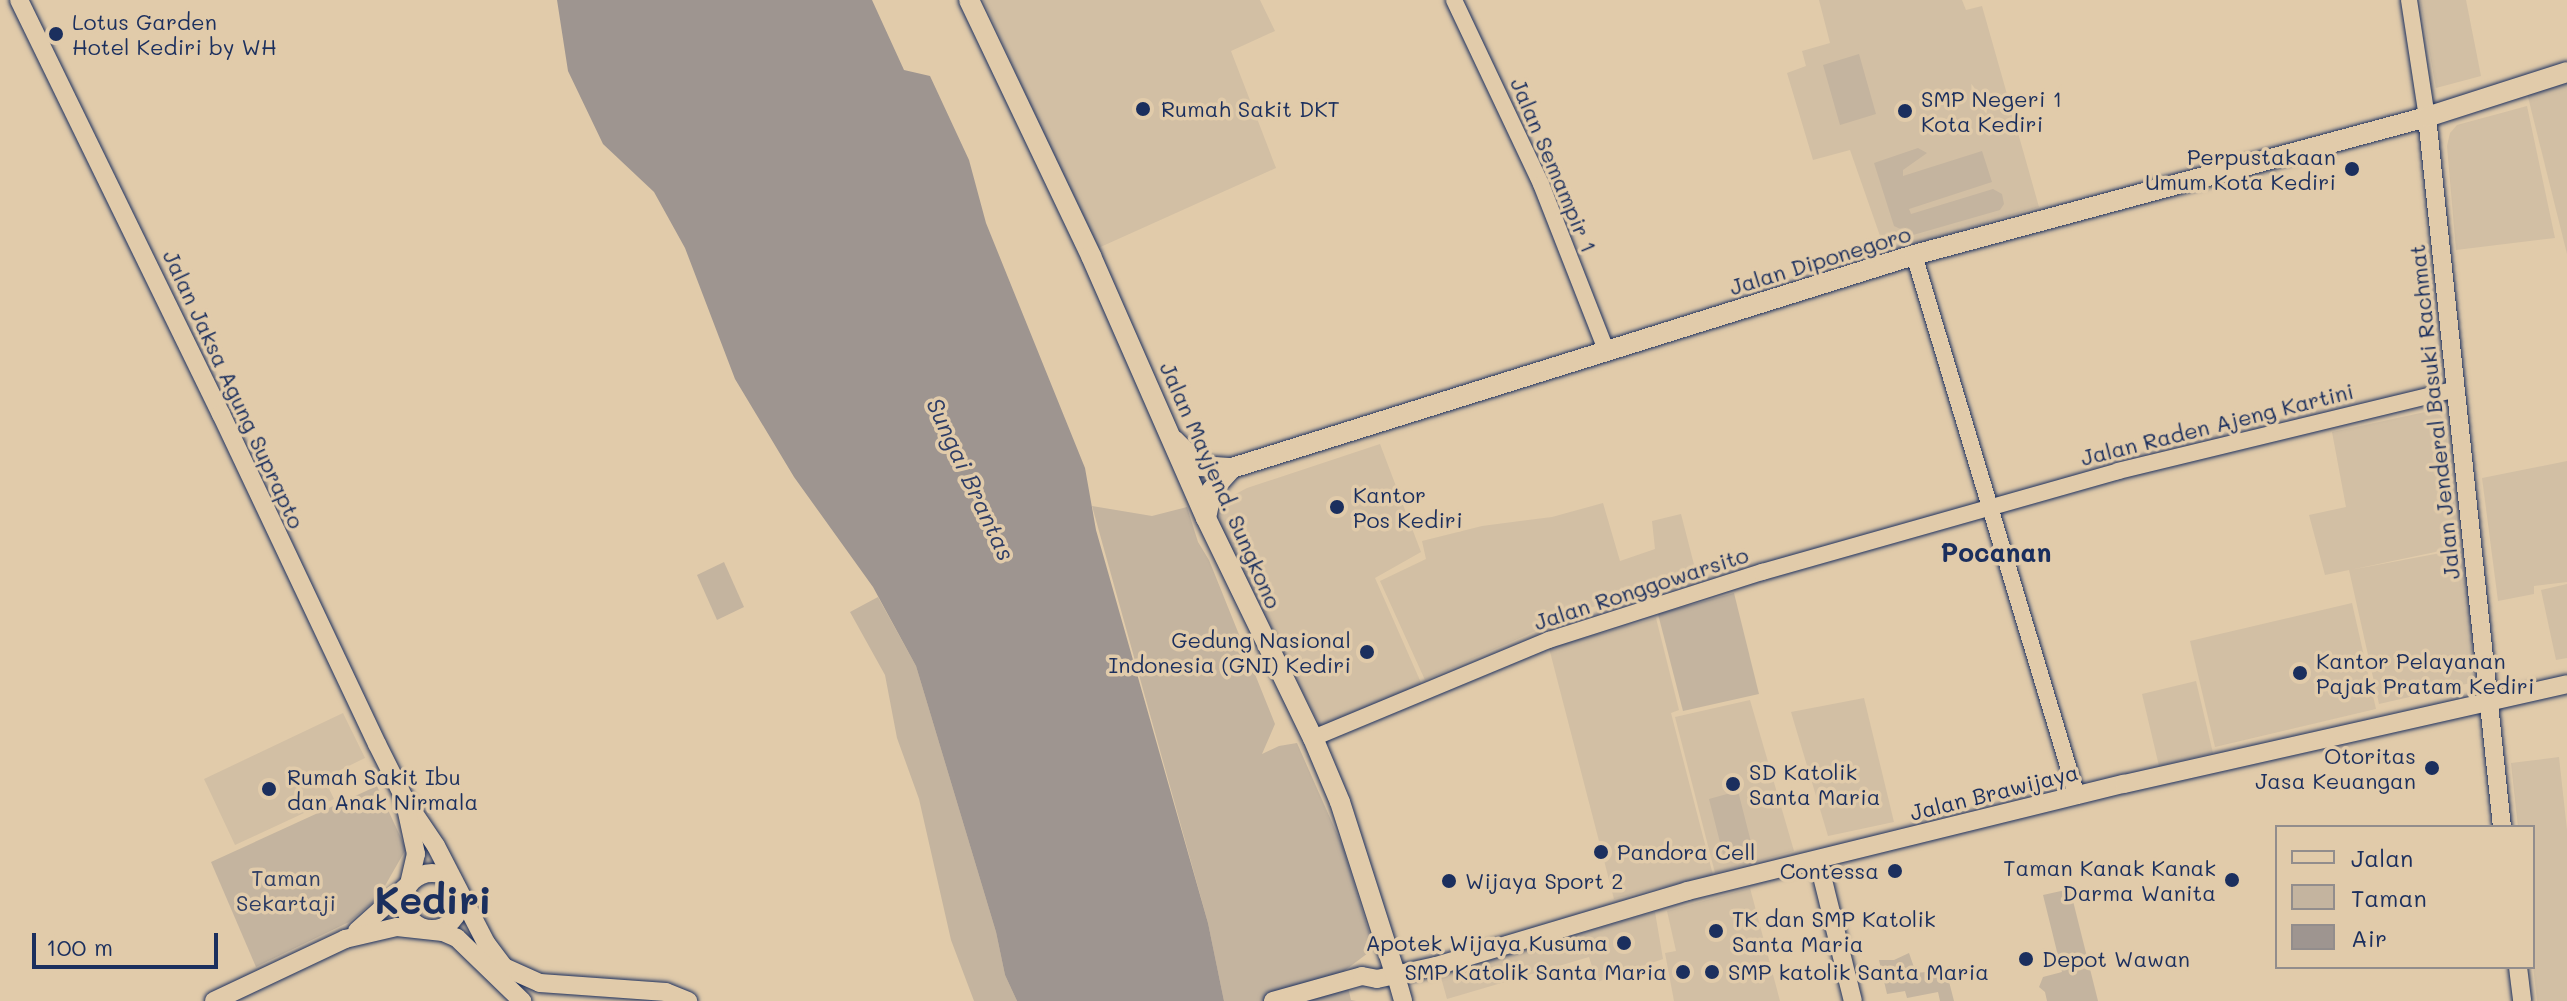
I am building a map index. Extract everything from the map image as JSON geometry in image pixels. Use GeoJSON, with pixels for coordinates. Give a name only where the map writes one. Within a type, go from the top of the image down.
{"type":"FeatureCollection","features":[{"type":"Feature","properties":{"kind":"main road","name":"Jalan Jaksa Agung Suprapto"},"geometry":{"type":"LineString","coordinates":[[19,0],[405,800]]}},
{"type":"Feature","properties":{"kind":"main road","name":"Jalan Mayjend. Sungkono"},"geometry":{"type":"LineString","coordinates":[[969,0],[1174,440],[1206,518],[1313,738],[1340,802],[1386,977],[1403,1001]]}},
{"type":"Feature","properties":{"kind":"main road","name":"Jalan Diponegoro"},"geometry":{"type":"LineString","coordinates":[[1174,440],[1200,466],[1232,468],[1914,255],[2427,117],[2567,72]]}},
{"type":"Feature","properties":{"kind":"main road","name":"Jalan Jenderal Basuki Rachmat"},"geometry":{"type":"LineString","coordinates":[[2427,117],[2502,825]]}},
{"type":"Feature","properties":{"kind":"main road"},"geometry":{"type":"LineString","coordinates":[[1206,518],[1212,490],[1232,468]]}},
{"type":"Feature","properties":{"kind":"main road","name":"Jalan Brawijaya"},"geometry":{"type":"LineString","coordinates":[[1319,1001],[1362,976],[1386,977],[1604,913],[2077,796],[2567,684]]}},
{"type":"Feature","properties":{"kind":"main road"},"geometry":{"type":"LineString","coordinates":[[405,800],[416,854],[404,898],[406,913],[415,924],[457,938],[522,1001]]}},
{"type":"Feature","properties":{"kind":"main road"},"geometry":{"type":"LineString","coordinates":[[405,800],[421,819],[486,943],[504,967],[540,983],[598,994],[666,992],[688,1001]]}},
{"type":"Feature","properties":{"kind":"main road"},"geometry":{"type":"LineString","coordinates":[[1818,860],[1853,1001]]}},
{"type":"Feature","properties":{"kind":"main road"},"geometry":{"type":"LineString","coordinates":[[214,1001],[345,939],[374,919],[421,875],[435,873],[448,877],[458,888],[461,903],[456,917],[444,927],[397,927],[345,939]]}},
{"type":"Feature","properties":{"kind":"main road"},"geometry":{"type":"LineString","coordinates":[[2518,969],[2522,1001]]}},
{"type":"Feature","properties":{"kind":"main road","name":"Jalan Brawijaya"},"geometry":{"type":"LineString","coordinates":[[1273,1001],[1348,986]]}},
{"type":"Feature","properties":{"kind":"street","name":"Jalan Semampir 1"},"geometry":{"type":"LineString","coordinates":[[1454,0],[1541,184],[1606,350]]}},
{"type":"Feature","properties":{"kind":"street"},"geometry":{"type":"LineString","coordinates":[[2409,0],[2427,117]]}},
{"type":"Feature","properties":{"kind":"street"},"geometry":{"type":"LineString","coordinates":[[1914,255],[2077,796]]}},
{"type":"Feature","properties":{"kind":"street","name":"Jalan Raden Ajeng Kartini"},"geometry":{"type":"LineString","coordinates":[[1991,505],[2454,390]]}},
{"type":"Feature","properties":{"kind":"street","name":"Jalan Ronggowarsito"},"geometry":{"type":"LineString","coordinates":[[1313,738],[1549,640],[1762,572],[1991,505]]}},
{"type":"Feature","properties":{"kind":"shaded area","name":"Rumah Sakit DKT"},"geometry":{"type":"Polygon","coordinates":[[[983,0],[1260,0],[1275,31],[1231,51],[1276,168],[1096,249],[983,0]]]}},
{"type":"Feature","properties":{"kind":"shaded area","name":"SMP Negeri 1 Kota Kediri"},"geometry":{"type":"Polygon","coordinates":[[[1819,0],[1962,0],[1966,10],[1982,6],[2039,207],[1886,253],[1850,150],[1813,160],[1787,73],[1806,66],[1802,51],[1830,43],[1819,0]]]}},
{"type":"Feature","properties":{"kind":"shaded area"},"geometry":{"type":"Polygon","coordinates":[[[2420,0],[2466,0],[2481,76],[2436,88],[2420,0]]]}},
{"type":"Feature","properties":{"kind":"shaded area"},"geometry":{"type":"Polygon","coordinates":[[[2567,80],[2567,254],[2527,93],[2567,80]]]}},
{"type":"Feature","properties":{"kind":"shaded area"},"geometry":{"type":"Polygon","coordinates":[[[2527,106],[2555,238],[2456,250],[2447,146],[2450,133],[2457,125],[2527,106]]]}},
{"type":"Feature","properties":{"kind":"shaded area"},"geometry":{"type":"Polygon","coordinates":[[[2430,411],[2445,421],[2459,547],[2350,570],[2467,548],[2482,672],[2475,682],[2379,704],[2349,570],[2325,575],[2309,515],[2346,507],[2332,432],[2430,411]]]}},
{"type":"Feature","properties":{"kind":"shaded area"},"geometry":{"type":"Polygon","coordinates":[[[1380,444],[1421,552],[1375,578],[1422,685],[1322,729],[1228,549],[1219,525],[1221,510],[1232,496],[1247,488],[1380,444]]]}},
{"type":"Feature","properties":{"kind":"shaded area"},"geometry":{"type":"Polygon","coordinates":[[[2567,461],[2567,582],[2534,586],[2534,594],[2498,601],[2482,478],[2567,461]]]}},
{"type":"Feature","properties":{"kind":"shaded area"},"geometry":{"type":"Polygon","coordinates":[[[1603,503],[1620,561],[1655,549],[1652,521],[1681,514],[1698,580],[1585,609],[1425,680],[1380,581],[1426,559],[1422,541],[1482,526],[1552,517],[1603,503]]]}},
{"type":"Feature","properties":{"kind":"shaded area"},"geometry":{"type":"Polygon","coordinates":[[[2567,584],[2567,658],[2556,660],[2541,590],[2567,584]]]}},
{"type":"Feature","properties":{"kind":"shaded area"},"geometry":{"type":"Polygon","coordinates":[[[2352,603],[2376,709],[2215,747],[2190,641],[2352,603]]]}},
{"type":"Feature","properties":{"kind":"shaded area"},"geometry":{"type":"Polygon","coordinates":[[[1656,618],[1679,710],[1671,713],[1713,875],[1614,899],[1549,648],[1656,618]]]}},
{"type":"Feature","properties":{"kind":"shaded area"},"geometry":{"type":"Polygon","coordinates":[[[2196,681],[2213,753],[2159,766],[2142,694],[2196,681]]]}},
{"type":"Feature","properties":{"kind":"shaded area"},"geometry":{"type":"Polygon","coordinates":[[[1864,698],[1894,822],[1828,836],[1791,712],[1864,698]]]}},
{"type":"Feature","properties":{"kind":"shaded area","name":"SD Katolik Santa Maria"},"geometry":{"type":"Polygon","coordinates":[[[1750,700],[1794,851],[1715,873],[1675,717],[1750,700]]]}},
{"type":"Feature","properties":{"kind":"shaded area","name":"Rumah Sakit Ibu dan Anak Nirmala"},"geometry":{"type":"Polygon","coordinates":[[[343,713],[365,758],[324,778],[334,799],[235,845],[204,779],[343,713]]]}},
{"type":"Feature","properties":{"kind":"shaded area"},"geometry":{"type":"Polygon","coordinates":[[[2559,757],[2567,830],[2567,1001],[2537,1001],[2533,969],[2535,825],[2518,825],[2511,763],[2559,757]]]}},
{"type":"Feature","properties":{"kind":"shaded area","name":"TK dan SMP Katolik Santa Maria"},"geometry":{"type":"Polygon","coordinates":[[[1750,888],[1780,1001],[1674,1001],[1665,953],[1676,951],[1667,911],[1750,888]]]}},
{"type":"Feature","properties":{"kind":"shaded area"},"geometry":{"type":"Polygon","coordinates":[[[1655,912],[1663,959],[1597,982],[1589,957],[1447,999],[1440,974],[1655,912]]]}},
{"type":"Feature","properties":{"kind":"green space"},"geometry":{"type":"Polygon","coordinates":[[[1859,54],[1876,114],[1840,125],[1823,65],[1859,54]]]}},
{"type":"Feature","properties":{"kind":"green space"},"geometry":{"type":"Polygon","coordinates":[[[1918,148],[1927,153],[1903,170],[1903,176],[1982,151],[1992,182],[1909,209],[1911,214],[1993,189],[2002,194],[2004,204],[2000,210],[1913,235],[1894,226],[1874,163],[1918,148]]]}},
{"type":"Feature","properties":{"kind":"green space"},"geometry":{"type":"Polygon","coordinates":[[[1092,506],[1152,516],[1187,507],[1198,542],[1209,560],[1275,724],[1262,754],[1279,746],[1297,743],[1342,845],[1369,932],[1368,953],[1344,971],[1351,1000],[1356,1001],[1224,1001],[1208,923],[1092,506]]]}},
{"type":"Feature","properties":{"kind":"green space"},"geometry":{"type":"Polygon","coordinates":[[[724,562],[744,607],[717,620],[697,575],[724,562]]]}},
{"type":"Feature","properties":{"kind":"green space"},"geometry":{"type":"Polygon","coordinates":[[[1734,593],[1759,694],[1683,711],[1658,614],[1734,593]]]}},
{"type":"Feature","properties":{"kind":"green space"},"geometry":{"type":"Polygon","coordinates":[[[878,597],[916,666],[996,932],[1005,975],[1017,1001],[974,1001],[951,940],[919,799],[897,738],[885,675],[850,612],[878,597]]]}},
{"type":"Feature","properties":{"kind":"green space","name":"Taman Sekartaji"},"geometry":{"type":"Polygon","coordinates":[[[377,786],[406,849],[378,898],[349,922],[256,967],[211,862],[377,786]]]}},
{"type":"Feature","properties":{"kind":"green space"},"geometry":{"type":"Polygon","coordinates":[[[1738,791],[1752,846],[1746,848],[1747,856],[1741,860],[1734,851],[1723,854],[1709,799],[1738,791]]]}},
{"type":"Feature","properties":{"kind":"green space"},"geometry":{"type":"Polygon","coordinates":[[[2070,889],[2098,1001],[2047,1001],[2045,992],[2039,987],[2043,977],[2062,972],[2043,895],[2070,889]]]}},
{"type":"Feature","properties":{"kind":"green space"},"geometry":{"type":"Polygon","coordinates":[[[1909,953],[1916,973],[1946,970],[1954,1001],[1940,1001],[1938,992],[1907,998],[1905,991],[1887,994],[1879,960],[1894,960],[1909,953]]]}},
{"type":"Feature","properties":{"kind":"water","name":"Sungai Brantas"},"geometry":{"type":"Polygon","coordinates":[[[557,0],[872,0],[904,70],[930,76],[969,160],[986,223],[1085,468],[1096,530],[1208,923],[1224,1001],[1017,1001],[1005,975],[996,932],[916,666],[873,587],[794,477],[735,379],[685,248],[654,192],[603,144],[568,71],[557,0]]]}},
{"type":"Feature","properties":{"kind":"place","name":"Lotus Garden Hotel Kediri by WH"},"geometry":{"type":"Point","coordinates":[56,34]}},
{"type":"Feature","properties":{"kind":"place","name":"Rumah Sakit DKT"},"geometry":{"type":"Point","coordinates":[1143,109]}},
{"type":"Feature","properties":{"kind":"place","name":"SMP Negeri 1 Kota Kediri"},"geometry":{"type":"Point","coordinates":[1905,111]}},
{"type":"Feature","properties":{"kind":"place","name":"Perpustakaan Umum Kota Kediri"},"geometry":{"type":"Point","coordinates":[2352,169]}},
{"type":"Feature","properties":{"kind":"place","name":"Kantor Pos Kediri"},"geometry":{"type":"Point","coordinates":[1337,507]}},
{"type":"Feature","properties":{"kind":"place","name":"Gedung Nasional Indonesia (GNI) Kediri"},"geometry":{"type":"Point","coordinates":[1367,652]}},
{"type":"Feature","properties":{"kind":"place","name":"Kantor Pelayanan Pajak Pratam Kediri"},"geometry":{"type":"Point","coordinates":[2300,673]}},
{"type":"Feature","properties":{"kind":"place","name":"Otoritas Jasa Keuangan"},"geometry":{"type":"Point","coordinates":[2432,768]}},
{"type":"Feature","properties":{"kind":"place","name":"SD Katolik Santa Maria"},"geometry":{"type":"Point","coordinates":[1733,784]}},
{"type":"Feature","properties":{"kind":"place","name":"Rumah Sakit Ibu dan Anak Nirmala"},"geometry":{"type":"Point","coordinates":[269,789]}},
{"type":"Feature","properties":{"kind":"place","name":"Pandora Cell"},"geometry":{"type":"Point","coordinates":[1601,852]}},
{"type":"Feature","properties":{"kind":"place","name":"Contessa"},"geometry":{"type":"Point","coordinates":[1895,871]}},
{"type":"Feature","properties":{"kind":"place","name":"Taman Kanak Kanak Darma Wanita"},"geometry":{"type":"Point","coordinates":[2232,880]}},
{"type":"Feature","properties":{"kind":"place","name":"Wijaya Sport 2"},"geometry":{"type":"Point","coordinates":[1449,881]}},
{"type":"Feature","properties":{"kind":"place","name":"TK dan SMP Katolik Santa Maria"},"geometry":{"type":"Point","coordinates":[1716,931]}},
{"type":"Feature","properties":{"kind":"place","name":"Apotek Wijaya Kusuma"},"geometry":{"type":"Point","coordinates":[1624,943]}},
{"type":"Feature","properties":{"kind":"place","name":"Depot Wawan"},"geometry":{"type":"Point","coordinates":[2026,959]}},
{"type":"Feature","properties":{"kind":"place","name":"SMP Katolik Santa Maria"},"geometry":{"type":"Point","coordinates":[1683,972]}},
{"type":"Feature","properties":{"kind":"place","name":"SMP katolik Santa Maria"},"geometry":{"type":"Point","coordinates":[1712,972]}},
{"type":"Feature","properties":{"kind":"district","name":"Pocanan"},"geometry":{"type":"Point","coordinates":[1996,553]}},
{"type":"Feature","properties":{"kind":"district","name":"Kediri"},"geometry":{"type":"Point","coordinates":[433,900]}}]}
